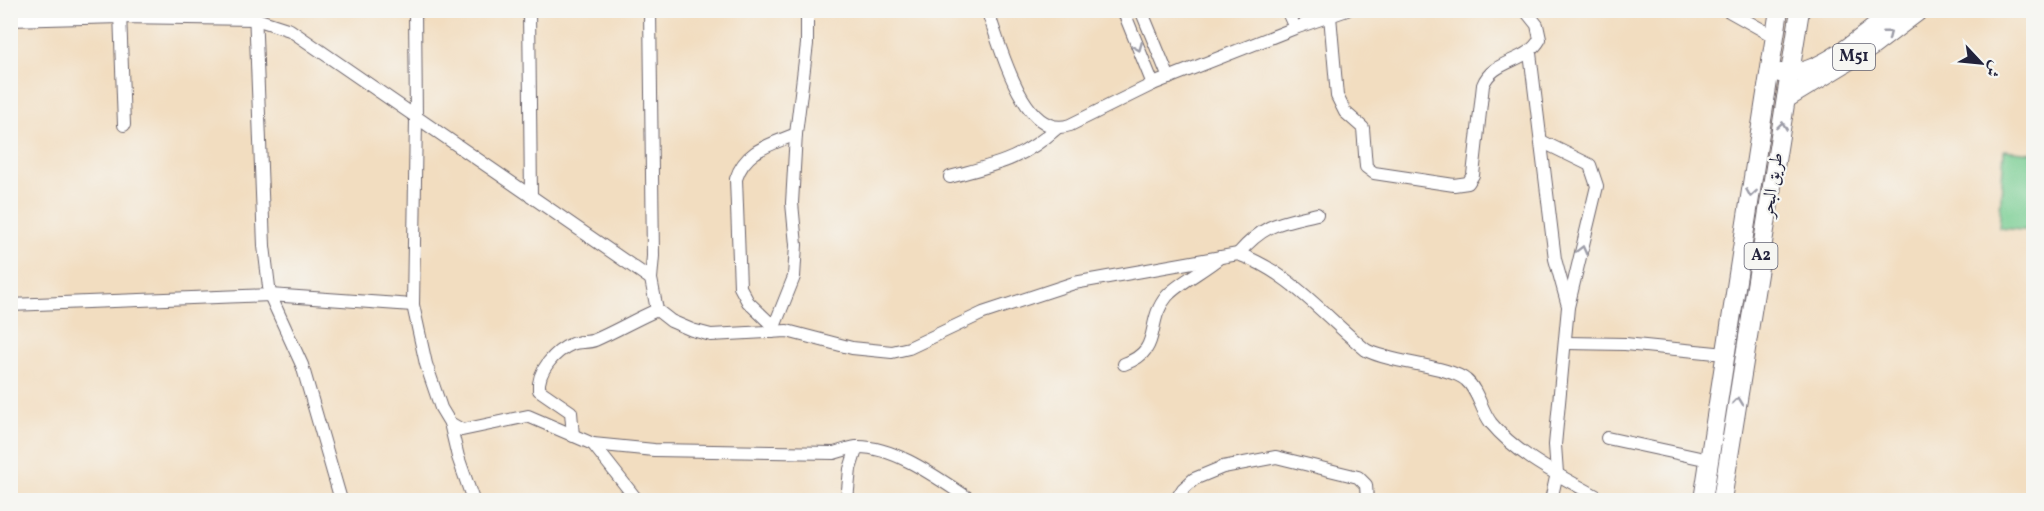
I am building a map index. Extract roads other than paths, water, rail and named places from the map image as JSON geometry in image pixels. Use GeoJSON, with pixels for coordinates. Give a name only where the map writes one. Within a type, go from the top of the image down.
{"type":"FeatureCollection","features":[{"type":"Feature","properties":{"kind":"highway","name":"طريق البحر"},"geometry":{"type":"LineString","coordinates":[[1703,501],[1779,10]]}},
{"type":"Feature","properties":{"kind":"highway","name":"طريق البحر"},"geometry":{"type":"LineString","coordinates":[[1722,501],[1800,10]]}},
{"type":"Feature","properties":{"kind":"highway"},"geometry":{"type":"LineString","coordinates":[[1770,71],[1789,74],[1813,66],[1839,53],[1896,10]]}},
{"type":"Feature","properties":{"kind":"highway","name":"M51"},"geometry":{"type":"LineString","coordinates":[[1786,99],[1870,48],[1920,10]]}},
{"type":"Feature","properties":{"kind":"highway"},"geometry":{"type":"LineString","coordinates":[[1757,152],[1778,155]]}},
{"type":"Feature","properties":{"kind":"highway"},"geometry":{"type":"LineString","coordinates":[[1712,438],[1733,441]]}},
{"type":"Feature","properties":{"kind":"street"},"geometry":{"type":"LineString","coordinates":[[415,10],[413,305],[426,364],[441,408],[450,423],[458,457],[473,501]]}},
{"type":"Feature","properties":{"kind":"street"},"geometry":{"type":"LineString","coordinates":[[529,10],[531,197]]}},
{"type":"Feature","properties":{"kind":"street"},"geometry":{"type":"LineString","coordinates":[[650,10],[654,256],[651,279],[657,310],[671,321],[711,335],[773,329],[852,348],[892,352],[909,348],[983,314],[1074,283],[1238,254],[1284,278],[1366,350],[1379,357],[1454,373],[1466,380],[1491,423],[1518,450],[1603,501]]}},
{"type":"Feature","properties":{"kind":"street"},"geometry":{"type":"LineString","coordinates":[[773,329],[794,277],[796,245],[792,203],[796,134],[807,44],[807,10]]}},
{"type":"Feature","properties":{"kind":"street"},"geometry":{"type":"LineString","coordinates":[[987,10],[1024,105],[1041,122],[1057,128]]}},
{"type":"Feature","properties":{"kind":"street"},"geometry":{"type":"LineString","coordinates":[[1123,10],[1153,84]]}},
{"type":"Feature","properties":{"kind":"street"},"geometry":{"type":"LineString","coordinates":[[1141,10],[1169,78]]}},
{"type":"Feature","properties":{"kind":"street"},"geometry":{"type":"LineString","coordinates":[[1287,10],[1296,27]]}},
{"type":"Feature","properties":{"kind":"street"},"geometry":{"type":"LineString","coordinates":[[950,177],[1018,157],[1035,148],[1057,128],[1070,125],[1153,84],[1296,27],[1347,10]]}},
{"type":"Feature","properties":{"kind":"street"},"geometry":{"type":"LineString","coordinates":[[1330,16],[1337,96],[1345,112],[1363,128],[1364,161],[1369,170],[1374,173],[1454,185],[1468,183],[1475,169],[1487,75],[1492,70],[1530,53],[1541,35],[1538,25],[1525,10]]}},
{"type":"Feature","properties":{"kind":"street"},"geometry":{"type":"LineString","coordinates":[[1727,10],[1775,37]]}},
{"type":"Feature","properties":{"kind":"street"},"geometry":{"type":"LineString","coordinates":[[10,20],[120,14],[256,15],[298,35],[354,72],[416,119],[651,279]]}},
{"type":"Feature","properties":{"kind":"street"},"geometry":{"type":"LineString","coordinates":[[120,14],[124,124]]}},
{"type":"Feature","properties":{"kind":"street"},"geometry":{"type":"LineString","coordinates":[[256,15],[264,246],[270,295],[302,365],[342,501]]}},
{"type":"Feature","properties":{"kind":"street"},"geometry":{"type":"LineString","coordinates":[[1530,53],[1555,259],[1568,307]]}},
{"type":"Feature","properties":{"kind":"street"},"geometry":{"type":"LineString","coordinates":[[773,329],[748,302],[740,287],[736,178],[739,168],[752,153],[796,134]]}},
{"type":"Feature","properties":{"kind":"street"},"geometry":{"type":"LineString","coordinates":[[1541,141],[1590,165],[1596,181],[1593,206],[1568,307],[1557,412],[1557,473],[1551,501]]}},
{"type":"Feature","properties":{"kind":"street"},"geometry":{"type":"LineString","coordinates":[[1238,254],[1257,233],[1274,224],[1317,214]]}},
{"type":"Feature","properties":{"kind":"street"},"geometry":{"type":"LineString","coordinates":[[1124,364],[1138,358],[1148,347],[1155,318],[1168,294],[1221,256]]}},
{"type":"Feature","properties":{"kind":"street"},"geometry":{"type":"LineString","coordinates":[[10,305],[270,295],[413,305]]}},
{"type":"Feature","properties":{"kind":"street"},"geometry":{"type":"LineString","coordinates":[[573,436],[571,412],[539,390],[538,381],[543,371],[556,354],[573,344],[593,341],[657,310]]}},
{"type":"Feature","properties":{"kind":"street"},"geometry":{"type":"LineString","coordinates":[[1566,343],[1625,344],[1726,354]]}},
{"type":"Feature","properties":{"kind":"street"},"geometry":{"type":"LineString","coordinates":[[450,423],[462,430],[528,416],[593,444],[654,450],[834,453],[856,447],[882,451],[926,470],[971,501]]}},
{"type":"Feature","properties":{"kind":"street"},"geometry":{"type":"LineString","coordinates":[[1607,438],[1709,460]]}},
{"type":"Feature","properties":{"kind":"street"},"geometry":{"type":"LineString","coordinates":[[593,444],[637,501]]}},
{"type":"Feature","properties":{"kind":"street"},"geometry":{"type":"LineString","coordinates":[[847,501],[850,469],[856,447]]}},
{"type":"Feature","properties":{"kind":"street"},"geometry":{"type":"LineString","coordinates":[[1176,501],[1183,489],[1203,475],[1222,467],[1276,457],[1358,477],[1366,485],[1367,501]]}}]}
